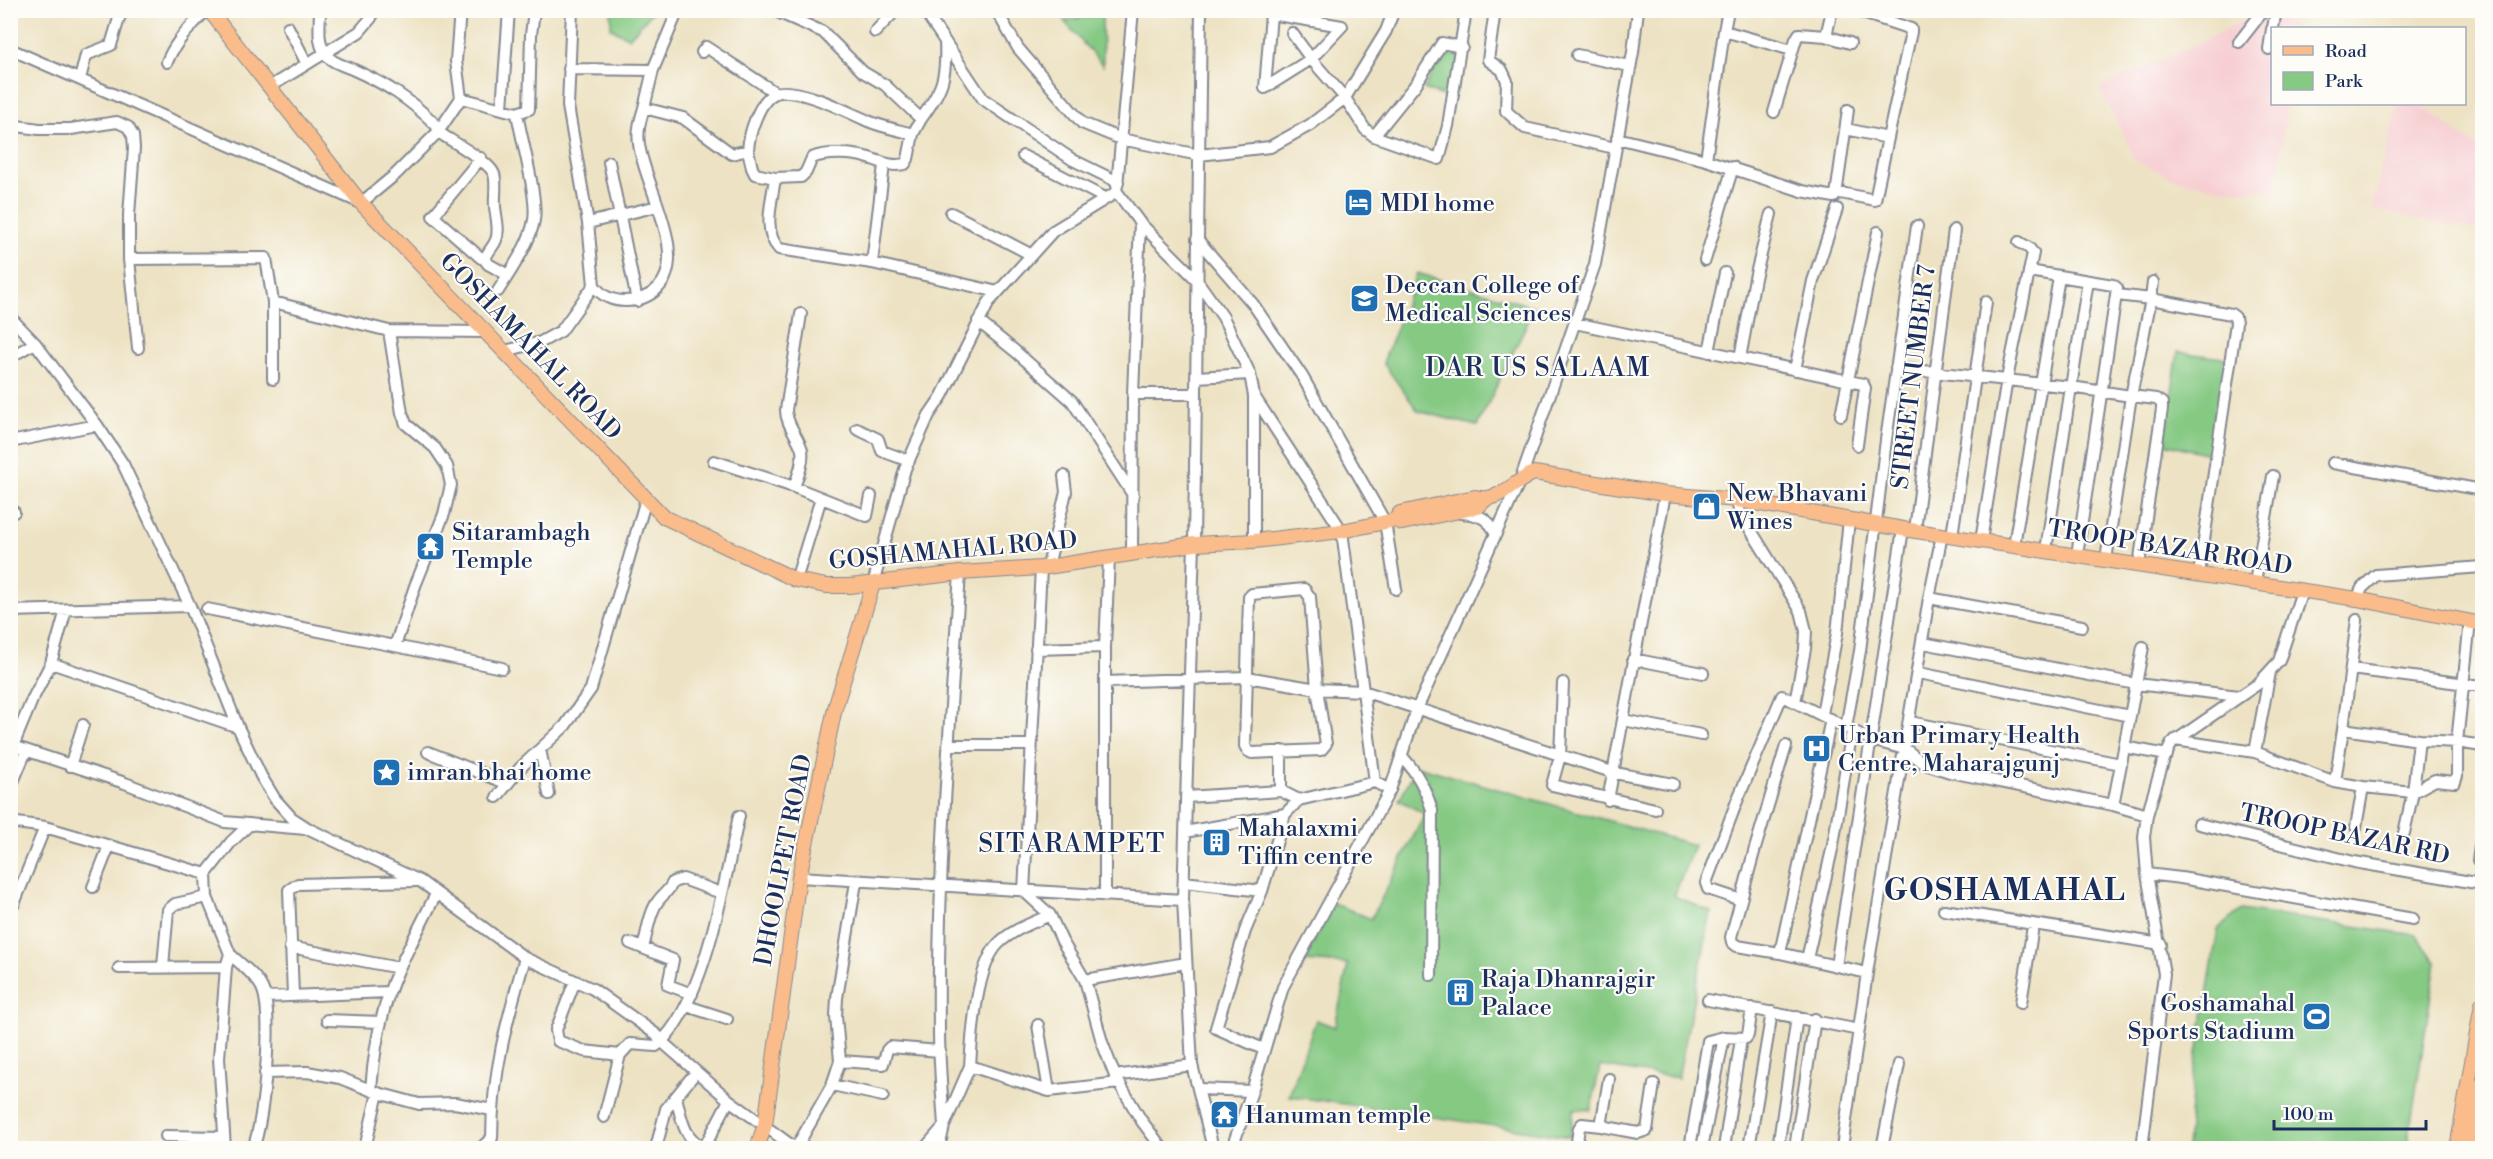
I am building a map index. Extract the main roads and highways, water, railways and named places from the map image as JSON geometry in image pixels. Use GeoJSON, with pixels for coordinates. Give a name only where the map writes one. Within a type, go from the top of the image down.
{"type":"FeatureCollection","features":[{"type":"Feature","properties":{"kind":"main road","name":"GOSHAMAHAL ROAD"},"geometry":{"type":"LineString","coordinates":[[211,11],[362,203],[664,517],[796,580],[826,586],[873,584],[960,573],[1045,567],[1194,544],[1254,541],[1342,531],[1390,521],[1400,513],[1475,497],[1485,500],[1498,496],[1521,478],[1534,473],[1665,494],[1737,500],[1849,520]]}},
{"type":"Feature","properties":{"kind":"main road"},"geometry":{"type":"LineString","coordinates":[[1390,521],[1402,523],[1478,507],[1485,500]]}},
{"type":"Feature","properties":{"kind":"main road","name":"TROOP BAZAR ROAD"},"geometry":{"type":"LineString","coordinates":[[1849,520],[2358,599],[2476,622]]}},
{"type":"Feature","properties":{"kind":"main road","name":"DHOOLPET ROAD"},"geometry":{"type":"LineString","coordinates":[[757,1149],[765,1125],[799,877],[835,708],[873,584]]}},
{"type":"Feature","properties":{"kind":"main road"},"geometry":{"type":"LineString","coordinates":[[2457,1149],[2482,1004]]}},
{"type":"Feature","properties":{"kind":"main road"},"geometry":{"type":"LineString","coordinates":[[2471,1149],[2482,1084]]}},
{"type":"Feature","properties":{"kind":"place","name":"MDI home"},"geometry":{"type":"Point","coordinates":[1359,203]}},
{"type":"Feature","properties":{"kind":"place","name":"Deccan College of Medical Sciences"},"geometry":{"type":"Point","coordinates":[1364,299]}},
{"type":"Feature","properties":{"kind":"place","name":"New Bhavani Wines"},"geometry":{"type":"Point","coordinates":[1706,507]}},
{"type":"Feature","properties":{"kind":"place","name":"Sitarambagh Temple"},"geometry":{"type":"Point","coordinates":[431,546]}},
{"type":"Feature","properties":{"kind":"place","name":"Urban Primary Health Centre, Maharajgunj"},"geometry":{"type":"Point","coordinates":[1817,749]}},
{"type":"Feature","properties":{"kind":"place","name":"imran bhai home"},"geometry":{"type":"Point","coordinates":[386,772]}},
{"type":"Feature","properties":{"kind":"place","name":"Mahalaxmi Tiffin centre"},"geometry":{"type":"Point","coordinates":[1217,842]}},
{"type":"Feature","properties":{"kind":"place","name":"Raja Dhanrajgir Palace"},"geometry":{"type":"Point","coordinates":[1460,993]}},
{"type":"Feature","properties":{"kind":"place","name":"Goshamahal Sports Stadium"},"geometry":{"type":"Point","coordinates":[2316,1017]}},
{"type":"Feature","properties":{"kind":"place","name":"Hanuman temple"},"geometry":{"type":"Point","coordinates":[1224,1115]}},
{"type":"Feature","properties":{"kind":"district","name":"DAR US SALAAM"},"geometry":{"type":"Point","coordinates":[1538,367]}},
{"type":"Feature","properties":{"kind":"district","name":"SITARAMPET"},"geometry":{"type":"Point","coordinates":[1072,843]}},
{"type":"Feature","properties":{"kind":"district","name":"GOSHAMAHAL"},"geometry":{"type":"Point","coordinates":[2005,890]}}]}
